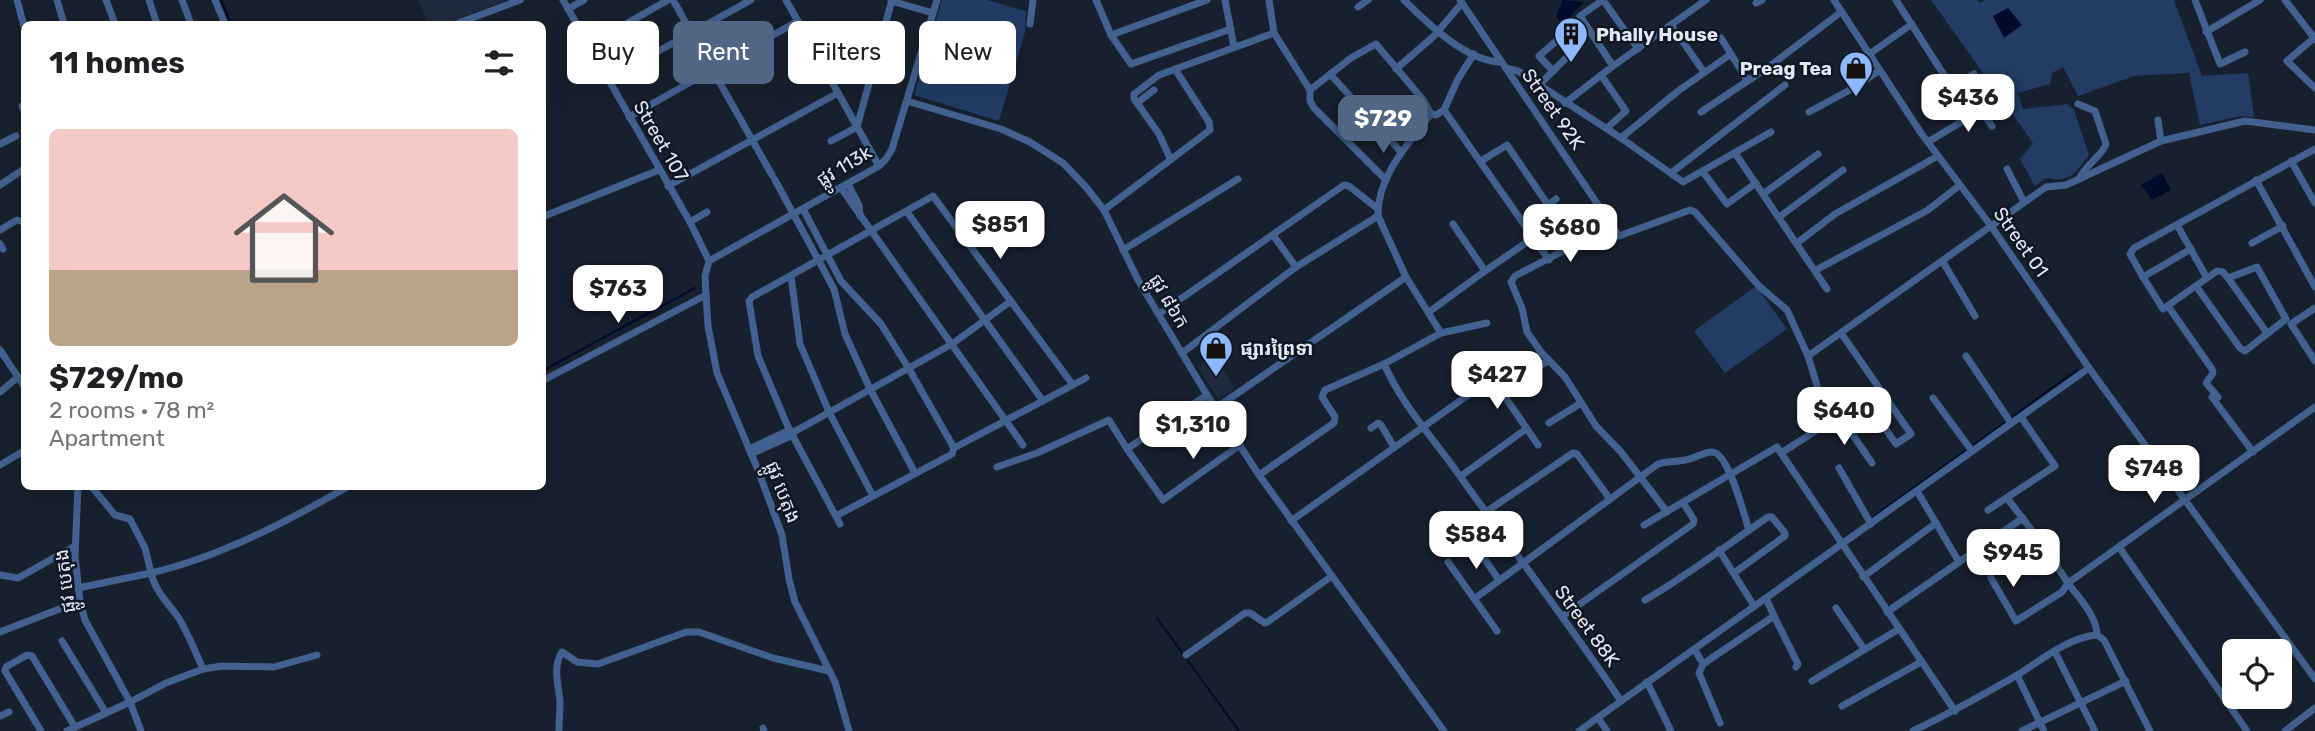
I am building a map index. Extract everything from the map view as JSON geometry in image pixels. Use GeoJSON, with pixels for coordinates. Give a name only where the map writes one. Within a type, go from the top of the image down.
{"type":"FeatureCollection","features":[{"type":"Feature","properties":{"kind":"street"},"geometry":{"type":"LineString","coordinates":[[17,0],[23,21]]}},
{"type":"Feature","properties":{"kind":"street"},"geometry":{"type":"LineString","coordinates":[[57,0],[63,21]]}},
{"type":"Feature","properties":{"kind":"street"},"geometry":{"type":"LineString","coordinates":[[106,0],[114,21]]}},
{"type":"Feature","properties":{"kind":"street"},"geometry":{"type":"LineString","coordinates":[[149,0],[157,21]]}},
{"type":"Feature","properties":{"kind":"street"},"geometry":{"type":"LineString","coordinates":[[182,0],[190,21]]}},
{"type":"Feature","properties":{"kind":"street"},"geometry":{"type":"LineString","coordinates":[[215,0],[224,21]]}},
{"type":"Feature","properties":{"kind":"street"},"geometry":{"type":"LineString","coordinates":[[464,21],[520,0]]}},
{"type":"Feature","properties":{"kind":"street","name":"Street 107"},"geometry":{"type":"LineString","coordinates":[[563,0],[575,21]]}},
{"type":"Feature","properties":{"kind":"street"},"geometry":{"type":"LineString","coordinates":[[568,9],[584,0]]}},
{"type":"Feature","properties":{"kind":"street"},"geometry":{"type":"LineString","coordinates":[[634,21],[671,0],[684,21]]}},
{"type":"Feature","properties":{"kind":"street"},"geometry":{"type":"LineString","coordinates":[[713,21],[751,0]]}},
{"type":"Feature","properties":{"kind":"street"},"geometry":{"type":"LineString","coordinates":[[786,0],[798,21]]}},
{"type":"Feature","properties":{"kind":"street"},"geometry":{"type":"LineString","coordinates":[[831,141],[857,127],[892,0],[933,13]]}},
{"type":"Feature","properties":{"kind":"street","name":"ផ្លូវ 113k"},"geometry":{"type":"LineString","coordinates":[[709,261],[879,166],[886,159],[892,149],[937,0]]}},
{"type":"Feature","properties":{"kind":"street"},"geometry":{"type":"LineString","coordinates":[[1030,24],[1033,0]]}},
{"type":"Feature","properties":{"kind":"street"},"geometry":{"type":"LineString","coordinates":[[1111,35],[1207,0]]}},
{"type":"Feature","properties":{"kind":"street"},"geometry":{"type":"LineString","coordinates":[[1225,0],[1234,47]]}},
{"type":"Feature","properties":{"kind":"street"},"geometry":{"type":"LineString","coordinates":[[1269,0],[1274,33],[1310,90],[1310,101],[1314,108],[1386,180]]}},
{"type":"Feature","properties":{"kind":"street"},"geometry":{"type":"LineString","coordinates":[[1358,7],[1368,0]]}},
{"type":"Feature","properties":{"kind":"street"},"geometry":{"type":"LineString","coordinates":[[1404,0],[1437,32],[1489,62],[1518,71],[1607,128],[1683,182],[1771,132]]}},
{"type":"Feature","properties":{"kind":"street"},"geometry":{"type":"LineString","coordinates":[[1613,66],[1580,16],[1603,0],[1638,49]]}},
{"type":"Feature","properties":{"kind":"street"},"geometry":{"type":"LineString","coordinates":[[1565,103],[1706,0]]}},
{"type":"Feature","properties":{"kind":"street","name":"Street 01"},"geometry":{"type":"LineString","coordinates":[[1833,0],[1928,142],[2315,679]]}},
{"type":"Feature","properties":{"kind":"street"},"geometry":{"type":"LineString","coordinates":[[1896,0],[1951,86]]}},
{"type":"Feature","properties":{"kind":"street"},"geometry":{"type":"LineString","coordinates":[[2195,0],[2220,64],[2245,52]]}},
{"type":"Feature","properties":{"kind":"street"},"geometry":{"type":"LineString","coordinates":[[2206,32],[2260,0]]}},
{"type":"Feature","properties":{"kind":"street"},"geometry":{"type":"LineString","coordinates":[[2285,0],[2315,39],[2287,61],[2315,88]]}},
{"type":"Feature","properties":{"kind":"street"},"geometry":{"type":"LineString","coordinates":[[1100,1],[1111,35],[1128,63],[1133,64],[1231,29]]}},
{"type":"Feature","properties":{"kind":"street"},"geometry":{"type":"LineString","coordinates":[[1396,69],[1437,32],[1461,1]]}},
{"type":"Feature","properties":{"kind":"street","name":"Street 92K"},"geometry":{"type":"LineString","coordinates":[[1461,1],[1619,236],[1686,211],[1695,212],[1759,286],[1784,307],[1808,356]]}},
{"type":"Feature","properties":{"kind":"street"},"geometry":{"type":"LineString","coordinates":[[1701,112],[1770,66],[1841,12]]}},
{"type":"Feature","properties":{"kind":"street"},"geometry":{"type":"LineString","coordinates":[[1868,55],[1912,24]]}},
{"type":"Feature","properties":{"kind":"street"},"geometry":{"type":"LineString","coordinates":[[1671,26],[1704,72]]}},
{"type":"Feature","properties":{"kind":"street"},"geometry":{"type":"LineString","coordinates":[[1170,158],[1159,134],[1134,99],[1137,91],[1159,75],[1274,33]]}},
{"type":"Feature","properties":{"kind":"street"},"geometry":{"type":"LineString","coordinates":[[1553,71],[1539,56],[1561,37]]}},
{"type":"Feature","properties":{"kind":"street"},"geometry":{"type":"LineString","coordinates":[[1721,38],[1747,80]]}},
{"type":"Feature","properties":{"kind":"street"},"geometry":{"type":"LineString","coordinates":[[1310,90],[1350,58],[1376,44],[1432,114]]}},
{"type":"Feature","properties":{"kind":"street"},"geometry":{"type":"LineString","coordinates":[[1538,86],[1575,49]]}},
{"type":"Feature","properties":{"kind":"street"},"geometry":{"type":"LineString","coordinates":[[1432,114],[1436,115],[1444,110],[1458,79],[1474,54]]}},
{"type":"Feature","properties":{"kind":"street"},"geometry":{"type":"LineString","coordinates":[[1621,138],[1731,54]]}},
{"type":"Feature","properties":{"kind":"street"},"geometry":{"type":"LineString","coordinates":[[1104,210],[1210,130],[1211,126],[1175,69]]}},
{"type":"Feature","properties":{"kind":"street"},"geometry":{"type":"LineString","coordinates":[[1809,112],[1859,85],[1878,71]]}},
{"type":"Feature","properties":{"kind":"street"},"geometry":{"type":"LineString","coordinates":[[1329,74],[1401,152]]}},
{"type":"Feature","properties":{"kind":"street"},"geometry":{"type":"LineString","coordinates":[[1927,99],[1974,74]]}},
{"type":"Feature","properties":{"kind":"street"},"geometry":{"type":"LineString","coordinates":[[1601,75],[1626,111],[1607,128]]}},
{"type":"Feature","properties":{"kind":"street","name":"Street 107"},"geometry":{"type":"LineString","coordinates":[[611,84],[690,222],[709,261]]}},
{"type":"Feature","properties":{"kind":"street"},"geometry":{"type":"LineString","coordinates":[[629,117],[684,84]]}},
{"type":"Feature","properties":{"kind":"street"},"geometry":{"type":"LineString","coordinates":[[720,84],[819,261],[839,302],[844,331],[870,390],[915,474]]}},
{"type":"Feature","properties":{"kind":"street"},"geometry":{"type":"LineString","coordinates":[[833,84],[879,166]]}},
{"type":"Feature","properties":{"kind":"street"},"geometry":{"type":"LineString","coordinates":[[1671,173],[1785,85]]}},
{"type":"Feature","properties":{"kind":"street"},"geometry":{"type":"LineString","coordinates":[[1137,103],[1154,90]]}},
{"type":"Feature","properties":{"kind":"street"},"geometry":{"type":"LineString","coordinates":[[668,186],[838,93]]}},
{"type":"Feature","properties":{"kind":"street","name":"ផ្លូវ ៨៦ក"},"geometry":{"type":"LineString","coordinates":[[907,101],[1001,129],[1030,142],[1063,163],[1104,210],[1159,314],[1259,475],[1444,731]]}},
{"type":"Feature","properties":{"kind":"street"},"geometry":{"type":"LineString","coordinates":[[1928,142],[1994,102]]}},
{"type":"Feature","properties":{"kind":"street"},"geometry":{"type":"LineString","coordinates":[[2078,104],[2095,111],[2106,145],[2105,150],[2089,163],[2080,180]]}},
{"type":"Feature","properties":{"kind":"street"},"geometry":{"type":"LineString","coordinates":[[1444,110],[1549,260]]}},
{"type":"Feature","properties":{"kind":"street"},"geometry":{"type":"LineString","coordinates":[[1981,110],[1992,126]]}},
{"type":"Feature","properties":{"kind":"street"},"geometry":{"type":"LineString","coordinates":[[1182,353],[1296,267],[1378,212],[1386,180],[1401,152],[1432,114]]}},
{"type":"Feature","properties":{"kind":"street"},"geometry":{"type":"LineString","coordinates":[[2158,120],[2161,141]]}},
{"type":"Feature","properties":{"kind":"street"},"geometry":{"type":"LineString","coordinates":[[1831,420],[1823,405],[1808,356],[2046,187],[2062,186],[2080,180],[2161,141],[2245,121],[2315,130]]}},
{"type":"Feature","properties":{"kind":"street"},"geometry":{"type":"LineString","coordinates":[[0,144],[16,136]]}},
{"type":"Feature","properties":{"kind":"street"},"geometry":{"type":"LineString","coordinates":[[1481,161],[1507,145],[1548,205]]}},
{"type":"Feature","properties":{"kind":"street"},"geometry":{"type":"LineString","coordinates":[[2267,332],[2220,270],[2163,309],[2132,258],[2131,250],[2315,149]]}},
{"type":"Feature","properties":{"kind":"street"},"geometry":{"type":"LineString","coordinates":[[1735,153],[1827,289]]}},
{"type":"Feature","properties":{"kind":"street"},"geometry":{"type":"LineString","coordinates":[[1763,194],[1818,154]]}},
{"type":"Feature","properties":{"kind":"street"},"geometry":{"type":"LineString","coordinates":[[1797,243],[1835,214],[1938,156]]}},
{"type":"Feature","properties":{"kind":"street"},"geometry":{"type":"LineString","coordinates":[[2291,161],[2315,203]]}},
{"type":"Feature","properties":{"kind":"street"},"geometry":{"type":"LineString","coordinates":[[2007,169],[2024,202]]}},
{"type":"Feature","properties":{"kind":"street"},"geometry":{"type":"LineString","coordinates":[[546,215],[659,170]]}},
{"type":"Feature","properties":{"kind":"street"},"geometry":{"type":"LineString","coordinates":[[1779,217],[1843,170]]}},
{"type":"Feature","properties":{"kind":"street"},"geometry":{"type":"LineString","coordinates":[[0,185],[21,171]]}},
{"type":"Feature","properties":{"kind":"street"},"geometry":{"type":"LineString","coordinates":[[1703,172],[1728,204],[1756,183]]}},
{"type":"Feature","properties":{"kind":"street"},"geometry":{"type":"LineString","coordinates":[[1123,250],[1238,179]]}},
{"type":"Feature","properties":{"kind":"street"},"geometry":{"type":"LineString","coordinates":[[2256,180],[2315,287]]}},
{"type":"Feature","properties":{"kind":"street"},"geometry":{"type":"LineString","coordinates":[[1816,270],[1928,210],[1960,185]]}},
{"type":"Feature","properties":{"kind":"street"},"geometry":{"type":"LineString","coordinates":[[844,186],[859,205],[860,216],[870,232],[1023,445]]}},
{"type":"Feature","properties":{"kind":"street"},"geometry":{"type":"LineString","coordinates":[[1159,314],[1343,186],[1349,186],[1378,212],[1406,277],[1441,333]]}},
{"type":"Feature","properties":{"kind":"street"},"geometry":{"type":"LineString","coordinates":[[840,524],[792,433],[758,355],[749,301],[752,297],[933,196],[1073,385]]}},
{"type":"Feature","properties":{"kind":"street"},"geometry":{"type":"LineString","coordinates":[[1523,223],[1556,199]]}},
{"type":"Feature","properties":{"kind":"street"},"geometry":{"type":"LineString","coordinates":[[803,209],[841,281],[881,324],[954,448]]}},
{"type":"Feature","properties":{"kind":"street"},"geometry":{"type":"LineString","coordinates":[[690,222],[707,212]]}},
{"type":"Feature","properties":{"kind":"street"},"geometry":{"type":"LineString","coordinates":[[907,212],[1043,401]]}},
{"type":"Feature","properties":{"kind":"street"},"geometry":{"type":"LineString","coordinates":[[0,230],[17,220],[21,221]]}},
{"type":"Feature","properties":{"kind":"street"},"geometry":{"type":"LineString","coordinates":[[1453,224],[1485,271]]}},
{"type":"Feature","properties":{"kind":"street"},"geometry":{"type":"LineString","coordinates":[[1612,225],[1515,276],[1511,282],[1519,298],[1527,332],[1565,377],[1596,426],[1642,477],[1667,512]]}},
{"type":"Feature","properties":{"kind":"street"},"geometry":{"type":"LineString","coordinates":[[2177,225],[2207,278]]}},
{"type":"Feature","properties":{"kind":"street"},"geometry":{"type":"LineString","coordinates":[[2252,243],[2283,226]]}},
{"type":"Feature","properties":{"kind":"street"},"geometry":{"type":"LineString","coordinates":[[1273,235],[1296,267]]}},
{"type":"Feature","properties":{"kind":"street"},"geometry":{"type":"LineString","coordinates":[[1429,312],[1533,238]]}},
{"type":"Feature","properties":{"kind":"street"},"geometry":{"type":"LineString","coordinates":[[2143,277],[2191,249]]}},
{"type":"Feature","properties":{"kind":"street","name":"ផ្លូវ បេតុង"},"geometry":{"type":"LineString","coordinates":[[709,261],[705,276],[708,326],[717,373],[782,535],[795,602],[835,681],[849,731]]}},
{"type":"Feature","properties":{"kind":"street"},"geometry":{"type":"LineString","coordinates":[[1943,262],[1975,316]]}},
{"type":"Feature","properties":{"kind":"street"},"geometry":{"type":"LineString","coordinates":[[2196,286],[2240,348],[2248,349],[2286,318],[2260,270],[2254,267],[2228,278]]}},
{"type":"Feature","properties":{"kind":"street"},"geometry":{"type":"LineString","coordinates":[[791,276],[799,342],[829,412],[873,496]]}},
{"type":"Feature","properties":{"kind":"street"},"geometry":{"type":"LineString","coordinates":[[1216,408],[1406,277]]}},
{"type":"Feature","properties":{"kind":"street"},"geometry":{"type":"LineString","coordinates":[[546,380],[706,295]]}},
{"type":"Feature","properties":{"kind":"street"},"geometry":{"type":"LineString","coordinates":[[839,302],[853,295]]}},
{"type":"Feature","properties":{"kind":"street"},"geometry":{"type":"LineString","coordinates":[[750,452],[792,433],[952,344],[1011,300]]}},
{"type":"Feature","properties":{"kind":"street"},"geometry":{"type":"LineString","coordinates":[[2168,306],[2212,369],[2213,373],[2206,383],[2253,452]]}},
{"type":"Feature","properties":{"kind":"street"},"geometry":{"type":"LineString","coordinates":[[2314,358],[2291,324],[2315,308]]}},
{"type":"Feature","properties":{"kind":"street"},"geometry":{"type":"LineString","coordinates":[[1259,475],[1334,423],[1335,417],[1322,397],[1325,390],[1384,364],[1441,333],[1487,323]]}},
{"type":"Feature","properties":{"kind":"street"},"geometry":{"type":"LineString","coordinates":[[1782,453],[1865,400],[1896,444],[1911,434],[1841,333]]}},
{"type":"Feature","properties":{"kind":"street"},"geometry":{"type":"LineString","coordinates":[[0,350],[21,382]]}},
{"type":"Feature","properties":{"kind":"street"},"geometry":{"type":"LineString","coordinates":[[1966,356],[2009,420]]}},
{"type":"Feature","properties":{"kind":"street"},"geometry":{"type":"LineString","coordinates":[[1291,521],[1492,377],[1526,372],[1549,361]]}},
{"type":"Feature","properties":{"kind":"street","name":"Street 88K"},"geometry":{"type":"LineString","coordinates":[[1384,364],[1391,380],[1423,427],[1563,616],[1621,701]]}},
{"type":"Feature","properties":{"kind":"street"},"geometry":{"type":"LineString","coordinates":[[1579,731],[1842,545],[1870,521],[1917,491],[2009,420],[2021,417],[2089,368]]}},
{"type":"Feature","properties":{"kind":"street"},"geometry":{"type":"LineString","coordinates":[[0,392],[18,377]]}},
{"type":"Feature","properties":{"kind":"street"},"geometry":{"type":"LineString","coordinates":[[1492,377],[1538,445]]}},
{"type":"Feature","properties":{"kind":"street"},"geometry":{"type":"LineString","coordinates":[[836,516],[952,453],[954,448],[1086,378]]}},
{"type":"Feature","properties":{"kind":"street"},"geometry":{"type":"LineString","coordinates":[[1128,449],[1207,395]]}},
{"type":"Feature","properties":{"kind":"street"},"geometry":{"type":"LineString","coordinates":[[1933,398],[1970,448]]}},
{"type":"Feature","properties":{"kind":"street"},"geometry":{"type":"LineString","coordinates":[[1549,424],[1581,403]]}},
{"type":"Feature","properties":{"kind":"street"},"geometry":{"type":"LineString","coordinates":[[1991,578],[2016,621],[2062,592],[2068,583],[2315,407]]}},
{"type":"Feature","properties":{"kind":"street"},"geometry":{"type":"LineString","coordinates":[[1839,415],[1872,463]]}},
{"type":"Feature","properties":{"kind":"street"},"geometry":{"type":"LineString","coordinates":[[1988,510],[2055,466],[2021,417]]}},
{"type":"Feature","properties":{"kind":"street"},"geometry":{"type":"LineString","coordinates":[[997,467],[1037,453],[1109,420],[1163,500],[1240,445]]}},
{"type":"Feature","properties":{"kind":"street"},"geometry":{"type":"LineString","coordinates":[[1371,428],[1378,423],[1381,425],[1394,447]]}},
{"type":"Feature","properties":{"kind":"street"},"geometry":{"type":"LineString","coordinates":[[1461,476],[1526,429]]}},
{"type":"Feature","properties":{"kind":"street"},"geometry":{"type":"LineString","coordinates":[[1644,525],[1684,504],[1777,447],[1955,711]]}},
{"type":"Feature","properties":{"kind":"street"},"geometry":{"type":"LineString","coordinates":[[1474,599],[1658,464],[1687,460],[1712,452],[1717,454],[1732,475],[1749,530]]}},
{"type":"Feature","properties":{"kind":"street"},"geometry":{"type":"LineString","coordinates":[[0,465],[21,453]]}},
{"type":"Feature","properties":{"kind":"street"},"geometry":{"type":"LineString","coordinates":[[1486,512],[1573,453],[1577,454],[1610,499]]}},
{"type":"Feature","properties":{"kind":"street"},"geometry":{"type":"LineString","coordinates":[[1839,468],[1870,521]]}},
{"type":"Feature","properties":{"kind":"street","name":"ផ្លូវ បេតុង"},"geometry":{"type":"LineString","coordinates":[[78,490],[75,545],[78,587],[85,620],[130,702],[142,731]]}},
{"type":"Feature","properties":{"kind":"street"},"geometry":{"type":"LineString","coordinates":[[94,490],[115,515],[130,519],[145,548],[158,590],[178,618],[203,669]]}},
{"type":"Feature","properties":{"kind":"street"},"geometry":{"type":"LineString","coordinates":[[78,587],[151,573],[203,558],[281,524],[342,490]]}},
{"type":"Feature","properties":{"kind":"street"},"geometry":{"type":"LineString","coordinates":[[1917,491],[1959,562]]}},
{"type":"Feature","properties":{"kind":"street"},"geometry":{"type":"LineString","coordinates":[[2007,498],[2090,615],[2097,628],[2097,635]]}},
{"type":"Feature","properties":{"kind":"street"},"geometry":{"type":"LineString","coordinates":[[1563,616],[1693,524],[1694,520],[1684,504]]}},
{"type":"Feature","properties":{"kind":"street"},"geometry":{"type":"LineString","coordinates":[[1645,600],[1685,576],[1768,517],[1772,517],[1785,536],[1734,573]]}},
{"type":"Feature","properties":{"kind":"street"},"geometry":{"type":"LineString","coordinates":[[1887,612],[2023,518]]}},
{"type":"Feature","properties":{"kind":"street"},"geometry":{"type":"LineString","coordinates":[[1863,577],[1936,523]]}},
{"type":"Feature","properties":{"kind":"street"},"geometry":{"type":"LineString","coordinates":[[0,575],[18,578],[75,545]]}},
{"type":"Feature","properties":{"kind":"street"},"geometry":{"type":"LineString","coordinates":[[1475,545],[1499,580]]}},
{"type":"Feature","properties":{"kind":"street"},"geometry":{"type":"LineString","coordinates":[[2119,547],[2247,731]]}},
{"type":"Feature","properties":{"kind":"street"},"geometry":{"type":"LineString","coordinates":[[1718,550],[1754,606]]}},
{"type":"Feature","properties":{"kind":"street"},"geometry":{"type":"LineString","coordinates":[[1448,562],[1497,631]]}},
{"type":"Feature","properties":{"kind":"street"},"geometry":{"type":"LineString","coordinates":[[1186,655],[1245,612],[1250,612],[1265,623],[1332,576]]}},
{"type":"Feature","properties":{"kind":"street"},"geometry":{"type":"LineString","coordinates":[[1766,598],[1795,656],[1798,664],[1796,667]]}},
{"type":"Feature","properties":{"kind":"street"},"geometry":{"type":"LineString","coordinates":[[0,632],[80,601]]}},
{"type":"Feature","properties":{"kind":"street"},"geometry":{"type":"LineString","coordinates":[[1836,608],[1864,649]]}},
{"type":"Feature","properties":{"kind":"street"},"geometry":{"type":"LineString","coordinates":[[1720,723],[1699,673],[1703,664],[1774,616]]}},
{"type":"Feature","properties":{"kind":"street"},"geometry":{"type":"LineString","coordinates":[[1812,681],[1899,629]]}},
{"type":"Feature","properties":{"kind":"street"},"geometry":{"type":"LineString","coordinates":[[559,731],[557,662],[562,652],[577,662],[598,664],[686,632],[699,632],[773,658],[829,671]]}},
{"type":"Feature","properties":{"kind":"street"},"geometry":{"type":"LineString","coordinates":[[1913,731],[1955,711],[2055,652],[2082,638],[2097,635],[2104,640],[2150,731]]}},
{"type":"Feature","properties":{"kind":"street","name":"ផ្លូវ បេតុង"},"geometry":{"type":"LineString","coordinates":[[62,641],[106,713]]}},
{"type":"Feature","properties":{"kind":"street"},"geometry":{"type":"LineString","coordinates":[[1695,650],[1703,664]]}},
{"type":"Feature","properties":{"kind":"street"},"geometry":{"type":"LineString","coordinates":[[2055,652],[2095,731]]}},
{"type":"Feature","properties":{"kind":"street"},"geometry":{"type":"LineString","coordinates":[[41,731],[5,671],[6,667],[27,655],[32,656],[75,727]]}},
{"type":"Feature","properties":{"kind":"street"},"geometry":{"type":"LineString","coordinates":[[67,731],[166,683],[203,669],[222,666],[274,667],[317,655]]}},
{"type":"Feature","properties":{"kind":"street"},"geometry":{"type":"LineString","coordinates":[[1842,706],[1921,662]]}},
{"type":"Feature","properties":{"kind":"street"},"geometry":{"type":"LineString","coordinates":[[2017,676],[2044,731]]}},
{"type":"Feature","properties":{"kind":"street"},"geometry":{"type":"LineString","coordinates":[[2022,731],[2126,681]]}},
{"type":"Feature","properties":{"kind":"street"},"geometry":{"type":"LineString","coordinates":[[1647,682],[1671,731]]}},
{"type":"Feature","properties":{"kind":"street"},"geometry":{"type":"LineString","coordinates":[[2291,729],[2315,708]]}},
{"type":"Feature","properties":{"kind":"street"},"geometry":{"type":"LineString","coordinates":[[0,716],[9,712]]}},
{"type":"Feature","properties":{"kind":"street"},"geometry":{"type":"LineString","coordinates":[[1598,718],[1607,731]]}},
{"type":"Feature","properties":{"kind":"street"},"geometry":{"type":"LineString","coordinates":[[88,722],[92,731]]}},
{"type":"Feature","properties":{"kind":"shaded area"},"geometry":{"type":"Polygon","coordinates":[[[418,0],[507,0],[452,21],[428,21],[418,0]]]}},
{"type":"Feature","properties":{"kind":"shaded area"},"geometry":{"type":"Polygon","coordinates":[[[942,0],[987,0],[1026,11],[1025,32],[1016,63],[1016,21],[936,21],[942,0]]]}},
{"type":"Feature","properties":{"kind":"shaded area"},"geometry":{"type":"Polygon","coordinates":[[[1563,0],[1584,2],[1563,24],[1556,16],[1563,0]]]}},
{"type":"Feature","properties":{"kind":"shaded area"},"geometry":{"type":"Polygon","coordinates":[[[1931,0],[1978,0],[1980,3],[1985,0],[2174,0],[2202,76],[2248,73],[2254,117],[2241,116],[2200,125],[2189,73],[2134,76],[2078,96],[2063,67],[2052,73],[2050,84],[2018,93],[2023,109],[2067,104],[2074,110],[2089,155],[2067,178],[2046,178],[2035,186],[2020,159],[2033,143],[1931,0]]]}},
{"type":"Feature","properties":{"kind":"shaded area"},"geometry":{"type":"Polygon","coordinates":[[[2008,8],[2022,25],[2004,38],[1993,16],[2008,8]]]}},
{"type":"Feature","properties":{"kind":"shaded area"},"geometry":{"type":"Polygon","coordinates":[[[919,78],[919,84],[1010,84],[999,121],[914,95],[919,78]]]}},
{"type":"Feature","properties":{"kind":"shaded area"},"geometry":{"type":"Polygon","coordinates":[[[2162,173],[2171,190],[2152,200],[2141,185],[2162,173]]]}},
{"type":"Feature","properties":{"kind":"shaded area"},"geometry":{"type":"Polygon","coordinates":[[[1756,286],[1787,329],[1725,373],[1694,331],[1756,286]]]}},
{"type":"Feature","properties":{"kind":"shaded area","name":"ផ្សារព្រៃទា"},"geometry":{"type":"Polygon","coordinates":[[[1214,356],[1235,388],[1218,399],[1198,367],[1214,356]]]}},
{"type":"Feature","properties":{"kind":"waterway"},"geometry":{"type":"LineString","coordinates":[[221,0],[230,21]]}},
{"type":"Feature","properties":{"kind":"waterway"},"geometry":{"type":"LineString","coordinates":[[546,369],[695,288]]}},
{"type":"Feature","properties":{"kind":"waterway"},"geometry":{"type":"LineString","coordinates":[[2012,417],[2077,370]]}},
{"type":"Feature","properties":{"kind":"waterway"},"geometry":{"type":"LineString","coordinates":[[1972,446],[2008,420]]}},
{"type":"Feature","properties":{"kind":"waterway"},"geometry":{"type":"LineString","coordinates":[[1870,519],[1968,449]]}},
{"type":"Feature","properties":{"kind":"waterway"},"geometry":{"type":"LineString","coordinates":[[1157,618],[1183,654]]}},
{"type":"Feature","properties":{"kind":"waterway"},"geometry":{"type":"LineString","coordinates":[[1186,658],[1239,731]]}},
{"type":"Feature","properties":{"kind":"place","name":"Phally House"},"geometry":{"type":"Point","coordinates":[1571,64]}},
{"type":"Feature","properties":{"kind":"place","name":"Preag Tea"},"geometry":{"type":"Point","coordinates":[1856,98]}},
{"type":"Feature","properties":{"kind":"place","name":"ផ្សារព្រៃទា"},"geometry":{"type":"Point","coordinates":[1216,378]}}]}
